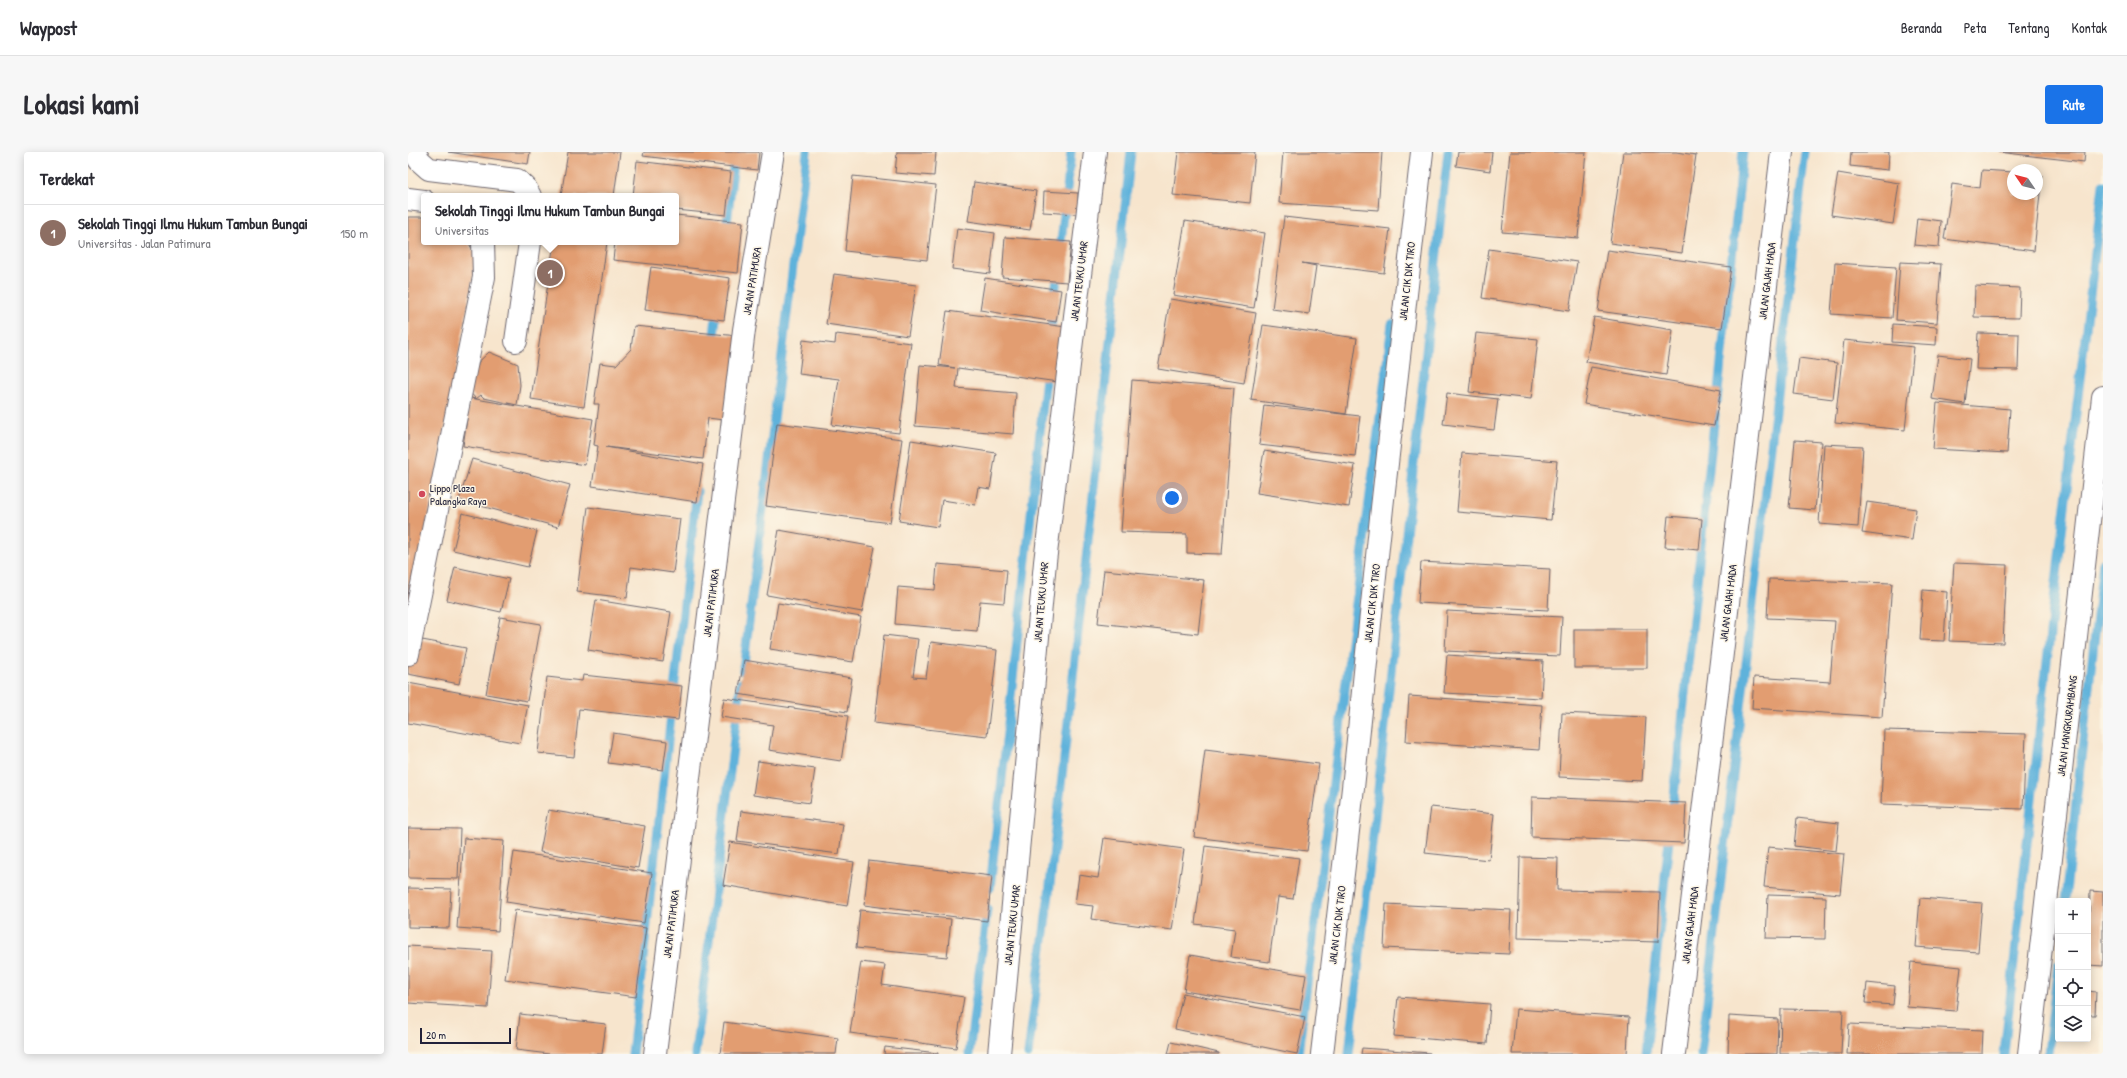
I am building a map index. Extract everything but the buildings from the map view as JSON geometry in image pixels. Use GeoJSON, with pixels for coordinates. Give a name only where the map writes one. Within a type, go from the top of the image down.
{"type":"FeatureCollection","features":[{"type":"Feature","properties":{"kind":"street"},"geometry":{"type":"LineString","coordinates":[[414,152],[420,161],[429,169],[517,180],[525,187],[528,193]]}},
{"type":"Feature","properties":{"kind":"street","name":"JALAN PATIMURA"},"geometry":{"type":"LineString","coordinates":[[655,1054],[744,330],[773,152]]}},
{"type":"Feature","properties":{"kind":"street","name":"JALAN TEUKU UMAR"},"geometry":{"type":"LineString","coordinates":[[999,1054],[1018,873],[1045,562],[1095,152]]}},
{"type":"Feature","properties":{"kind":"street","name":"JALAN CIK DIK TIRO"},"geometry":{"type":"LineString","coordinates":[[1322,1054],[1354,788],[1384,484],[1422,152]]}},
{"type":"Feature","properties":{"kind":"street","name":"JALAN GAJAH MADA"},"geometry":{"type":"LineString","coordinates":[[1674,1054],[1782,152]]}},
{"type":"Feature","properties":{"kind":"street"},"geometry":{"type":"LineString","coordinates":[[408,199],[421,201]]}},
{"type":"Feature","properties":{"kind":"street"},"geometry":{"type":"LineString","coordinates":[[408,654],[484,277],[483,245]]}},
{"type":"Feature","properties":{"kind":"street"},"geometry":{"type":"LineString","coordinates":[[516,341],[530,245]]}},
{"type":"Feature","properties":{"kind":"street","name":"JALAN MANGKURAMBANG"},"geometry":{"type":"LineString","coordinates":[[2029,1054],[2103,397]]}},
{"type":"Feature","properties":{"kind":"waterway"},"geometry":{"type":"LineString","coordinates":[[726,232],[735,152]]}},
{"type":"Feature","properties":{"kind":"waterway"},"geometry":{"type":"LineString","coordinates":[[743,671],[807,152]]}},
{"type":"Feature","properties":{"kind":"waterway"},"geometry":{"type":"LineString","coordinates":[[1060,252],[1071,152]]}},
{"type":"Feature","properties":{"kind":"waterway"},"geometry":{"type":"LineString","coordinates":[[1028,1054],[1049,894],[1131,152]]}},
{"type":"Feature","properties":{"kind":"waterway"},"geometry":{"type":"LineString","coordinates":[[1349,1054],[1448,152]]}},
{"type":"Feature","properties":{"kind":"waterway"},"geometry":{"type":"LineString","coordinates":[[1717,401],[1743,152]]}},
{"type":"Feature","properties":{"kind":"waterway"},"geometry":{"type":"LineString","coordinates":[[1701,1054],[1805,152]]}},
{"type":"Feature","properties":{"kind":"waterway"},"geometry":{"type":"LineString","coordinates":[[2004,1054],[2051,625],[2103,185]]}},
{"type":"Feature","properties":{"kind":"waterway"},"geometry":{"type":"LineString","coordinates":[[1050,337],[1058,269]]}},
{"type":"Feature","properties":{"kind":"waterway"},"geometry":{"type":"LineString","coordinates":[[713,345],[717,308]]}},
{"type":"Feature","properties":{"kind":"waterway"},"geometry":{"type":"LineString","coordinates":[[1298,1054],[1392,324]]}},
{"type":"Feature","properties":{"kind":"waterway"},"geometry":{"type":"LineString","coordinates":[[990,888],[1047,368]]}},
{"type":"Feature","properties":{"kind":"waterway"},"geometry":{"type":"LineString","coordinates":[[1672,815],[1715,414]]}},
{"type":"Feature","properties":{"kind":"waterway"},"geometry":{"type":"LineString","coordinates":[[632,1054],[697,491]]}},
{"type":"Feature","properties":{"kind":"waterway"},"geometry":{"type":"LineString","coordinates":[[2065,898],[2103,563]]}},
{"type":"Feature","properties":{"kind":"waterway"},"geometry":{"type":"LineString","coordinates":[[695,1054],[741,683]]}},
{"type":"Feature","properties":{"kind":"waterway"},"geometry":{"type":"LineString","coordinates":[[1646,1054],[1670,831]]}},
{"type":"Feature","properties":{"kind":"waterway"},"geometry":{"type":"LineString","coordinates":[[969,1054],[987,909]]}},
{"type":"Feature","properties":{"kind":"waterway"},"geometry":{"type":"LineString","coordinates":[[2048,1054],[2057,970]]}},
{"type":"Feature","properties":{"kind":"place","name":"Sekolah Tinggi Ilmu Hukum Tambun Bungai"},"geometry":{"type":"Point","coordinates":[550,273]}},
{"type":"Feature","properties":{"kind":"place","name":"Lippo Plaza Palangka Raya"},"geometry":{"type":"Point","coordinates":[422,494]}}]}
